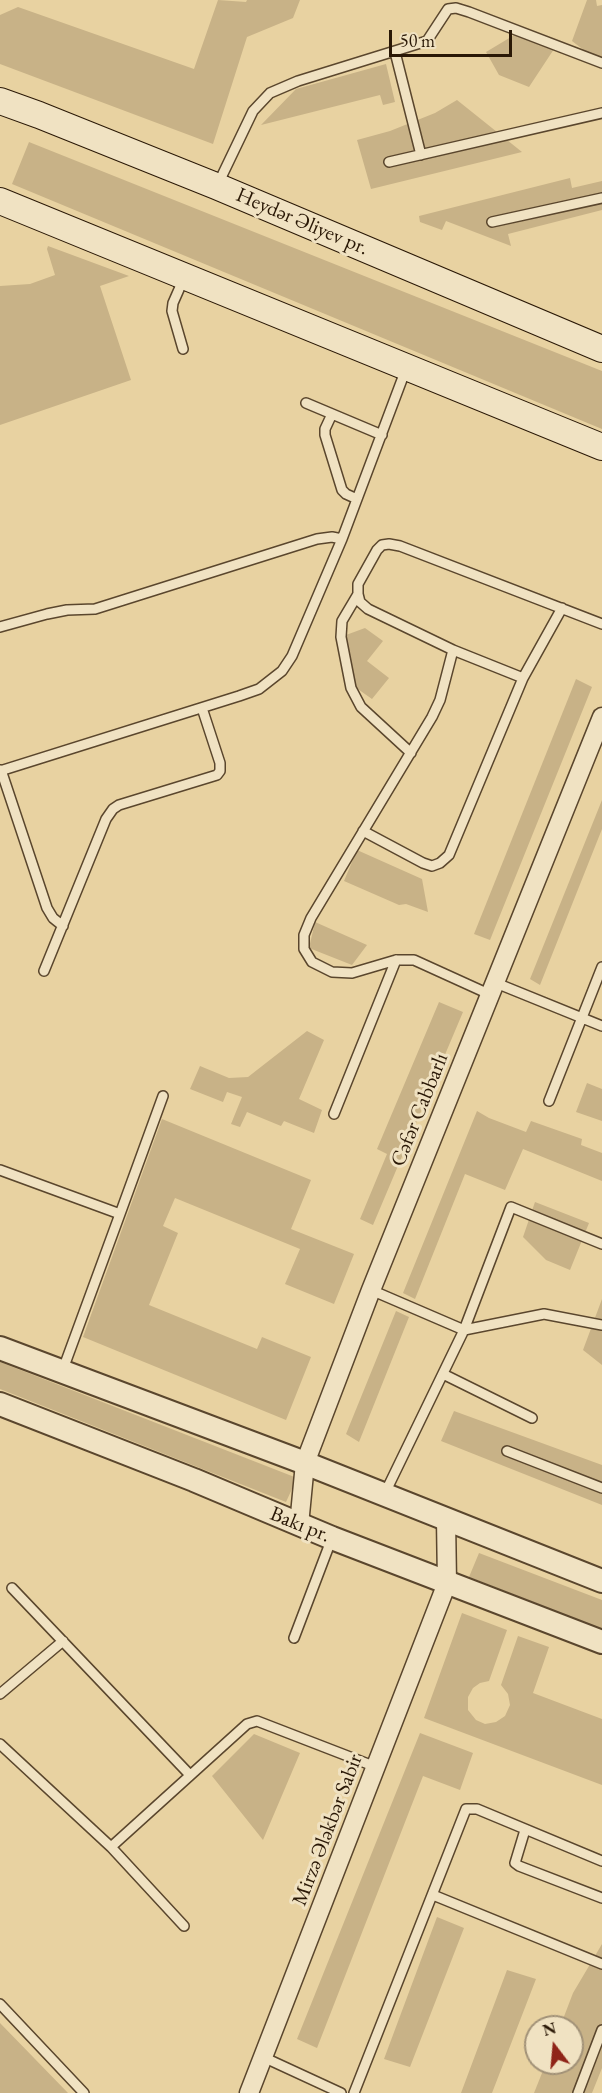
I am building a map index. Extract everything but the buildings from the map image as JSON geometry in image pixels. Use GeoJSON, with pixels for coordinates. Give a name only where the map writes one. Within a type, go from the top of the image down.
{"type":"FeatureCollection","features":[{"type":"Feature","properties":{"kind":"main road","name":"Heydər Əliyev pr."},"geometry":{"type":"LineString","coordinates":[[1,106],[39,115],[216,186],[602,349]]}},
{"type":"Feature","properties":{"kind":"main road"},"geometry":{"type":"LineString","coordinates":[[0,201],[602,447]]}},
{"type":"Feature","properties":{"kind":"street","name":"Cəfər Cabbarlı"},"geometry":{"type":"LineString","coordinates":[[299,1525],[306,1463],[371,1290],[602,717]]}},
{"type":"Feature","properties":{"kind":"street"},"geometry":{"type":"LineString","coordinates":[[0,1348],[306,1463],[602,1581]]}},
{"type":"Feature","properties":{"kind":"street","name":"Bakı pr."},"geometry":{"type":"LineString","coordinates":[[0,1404],[194,1480],[299,1525],[602,1642]]}},
{"type":"Feature","properties":{"kind":"street"},"geometry":{"type":"LineString","coordinates":[[446,1519],[447,1583]]}},
{"type":"Feature","properties":{"kind":"street","name":"Mirzə Ələkbər Sabir"},"geometry":{"type":"LineString","coordinates":[[249,2093],[447,1583]]}},
{"type":"Feature","properties":{"kind":"lane"},"geometry":{"type":"LineString","coordinates":[[216,186],[253,111],[270,93],[298,81],[427,41],[448,9],[456,8],[602,63]]}},
{"type":"Feature","properties":{"kind":"lane"},"geometry":{"type":"LineString","coordinates":[[395,52],[421,155]]}},
{"type":"Feature","properties":{"kind":"lane"},"geometry":{"type":"LineString","coordinates":[[390,162],[602,113]]}},
{"type":"Feature","properties":{"kind":"lane"},"geometry":{"type":"LineString","coordinates":[[492,222],[602,198]]}},
{"type":"Feature","properties":{"kind":"lane"},"geometry":{"type":"LineString","coordinates":[[183,350],[172,311],[184,276]]}},
{"type":"Feature","properties":{"kind":"lane"},"geometry":{"type":"LineString","coordinates":[[63,926],[53,918],[47,908],[1,771],[259,689],[282,671],[292,656],[342,539],[406,367]]}},
{"type":"Feature","properties":{"kind":"lane"},"geometry":{"type":"LineString","coordinates":[[306,403],[382,435]]}},
{"type":"Feature","properties":{"kind":"lane"},"geometry":{"type":"LineString","coordinates":[[332,414],[325,429],[325,435],[342,490],[357,499]]}},
{"type":"Feature","properties":{"kind":"lane"},"geometry":{"type":"LineString","coordinates":[[0,627],[68,610],[95,609],[317,539],[332,537],[342,539]]}},
{"type":"Feature","properties":{"kind":"lane"},"geometry":{"type":"LineString","coordinates":[[523,678],[453,650],[368,609],[360,602],[358,584],[377,550],[382,545],[400,546],[602,624]]}},
{"type":"Feature","properties":{"kind":"lane"},"geometry":{"type":"LineString","coordinates":[[358,594],[342,621],[341,637],[351,688],[361,707],[411,753]]}},
{"type":"Feature","properties":{"kind":"lane"},"geometry":{"type":"LineString","coordinates":[[363,831],[432,866],[440,863],[449,855],[523,678],[562,608]]}},
{"type":"Feature","properties":{"kind":"lane"},"geometry":{"type":"LineString","coordinates":[[453,650],[440,700],[411,753],[311,918],[304,935],[304,949],[312,962],[332,972],[352,973],[396,960],[414,960],[602,1026]]}},
{"type":"Feature","properties":{"kind":"lane"},"geometry":{"type":"LineString","coordinates":[[44,971],[112,809],[217,776],[220,763],[202,708]]}},
{"type":"Feature","properties":{"kind":"lane"},"geometry":{"type":"LineString","coordinates":[[334,1114],[396,960]]}},
{"type":"Feature","properties":{"kind":"lane"},"geometry":{"type":"LineString","coordinates":[[549,1101],[602,967]]}},
{"type":"Feature","properties":{"kind":"lane"},"geometry":{"type":"LineString","coordinates":[[62,1372],[164,1096]]}},
{"type":"Feature","properties":{"kind":"lane"},"geometry":{"type":"LineString","coordinates":[[0,1170],[120,1214]]}},
{"type":"Feature","properties":{"kind":"lane"},"geometry":{"type":"LineString","coordinates":[[384,1495],[464,1330],[511,1207],[602,1244]]}},
{"type":"Feature","properties":{"kind":"lane"},"geometry":{"type":"LineString","coordinates":[[371,1290],[464,1330],[544,1314],[602,1325]]}},
{"type":"Feature","properties":{"kind":"lane"},"geometry":{"type":"LineString","coordinates":[[443,1374],[532,1418]]}},
{"type":"Feature","properties":{"kind":"lane"},"geometry":{"type":"LineString","coordinates":[[507,1451],[602,1488]]}},
{"type":"Feature","properties":{"kind":"lane"},"geometry":{"type":"LineString","coordinates":[[294,1638],[332,1538]]}},
{"type":"Feature","properties":{"kind":"lane"},"geometry":{"type":"LineString","coordinates":[[12,1588],[190,1775]]}},
{"type":"Feature","properties":{"kind":"lane"},"geometry":{"type":"LineString","coordinates":[[0,1694],[63,1641]]}},
{"type":"Feature","properties":{"kind":"lane"},"geometry":{"type":"LineString","coordinates":[[111,1847],[247,1724],[257,1721],[376,1767]]}},
{"type":"Feature","properties":{"kind":"lane"},"geometry":{"type":"LineString","coordinates":[[0,1744],[111,1847],[184,1926]]}},
{"type":"Feature","properties":{"kind":"lane"},"geometry":{"type":"LineString","coordinates":[[354,2093],[466,1809],[477,1809],[602,1861]]}},
{"type":"Feature","properties":{"kind":"lane"},"geometry":{"type":"LineString","coordinates":[[525,1830],[515,1863],[602,1898]]}},
{"type":"Feature","properties":{"kind":"lane"},"geometry":{"type":"LineString","coordinates":[[433,1895],[602,1964]]}},
{"type":"Feature","properties":{"kind":"lane"},"geometry":{"type":"LineString","coordinates":[[0,2004],[84,2093]]}},
{"type":"Feature","properties":{"kind":"lane"},"geometry":{"type":"LineString","coordinates":[[578,2093],[602,2030]]}},
{"type":"Feature","properties":{"kind":"lane"},"geometry":{"type":"LineString","coordinates":[[263,2057],[341,2093]]}},
{"type":"Feature","properties":{"kind":"shaded area"},"geometry":{"type":"Polygon","coordinates":[[[218,0],[246,2],[247,0],[300,0],[293,18],[247,37],[213,144],[0,64],[0,15],[18,7],[194,69],[218,0]]]}},
{"type":"Feature","properties":{"kind":"shaded area"},"geometry":{"type":"Polygon","coordinates":[[[587,0],[596,0],[597,6],[602,5],[602,64],[572,41],[587,0]]]}},
{"type":"Feature","properties":{"kind":"shaded area"},"geometry":{"type":"Polygon","coordinates":[[[516,34],[556,46],[529,87],[499,75],[486,52],[516,34]]]}},
{"type":"Feature","properties":{"kind":"shaded area"},"geometry":{"type":"Polygon","coordinates":[[[386,64],[395,102],[383,105],[380,95],[261,125],[296,89],[386,64]]]}},
{"type":"Feature","properties":{"kind":"shaded area"},"geometry":{"type":"Polygon","coordinates":[[[457,100],[522,152],[371,189],[357,140],[390,131],[435,113],[457,100]]]}},
{"type":"Feature","properties":{"kind":"shaded area"},"geometry":{"type":"Polygon","coordinates":[[[29,142],[602,371],[602,429],[12,184],[29,142]]]}},
{"type":"Feature","properties":{"kind":"shaded area"},"geometry":{"type":"Polygon","coordinates":[[[570,178],[572,188],[602,181],[602,210],[508,234],[511,246],[446,221],[442,230],[420,222],[419,216],[570,178]]]}},
{"type":"Feature","properties":{"kind":"shaded area"},"geometry":{"type":"Polygon","coordinates":[[[48,246],[129,276],[100,286],[131,380],[0,425],[0,286],[30,284],[55,275],[48,246]]]}},
{"type":"Feature","properties":{"kind":"shaded area"},"geometry":{"type":"Polygon","coordinates":[[[365,628],[383,641],[367,661],[389,678],[372,699],[355,687],[346,635],[365,628]]]}},
{"type":"Feature","properties":{"kind":"shaded area"},"geometry":{"type":"Polygon","coordinates":[[[576,679],[592,687],[490,940],[474,934],[576,679]]]}},
{"type":"Feature","properties":{"kind":"shaded area"},"geometry":{"type":"Polygon","coordinates":[[[602,800],[602,829],[540,985],[530,979],[602,800]]]}},
{"type":"Feature","properties":{"kind":"shaded area"},"geometry":{"type":"Polygon","coordinates":[[[357,850],[422,879],[428,912],[406,904],[399,905],[344,881],[357,850]]]}},
{"type":"Feature","properties":{"kind":"shaded area"},"geometry":{"type":"Polygon","coordinates":[[[315,922],[367,945],[352,965],[309,948],[315,922]]]}},
{"type":"Feature","properties":{"kind":"shaded area"},"geometry":{"type":"Polygon","coordinates":[[[439,1002],[463,1012],[373,1225],[360,1219],[387,1154],[377,1149],[439,1002]]]}},
{"type":"Feature","properties":{"kind":"shaded area"},"geometry":{"type":"Polygon","coordinates":[[[307,1031],[324,1040],[299,1099],[322,1110],[314,1133],[284,1121],[281,1126],[247,1112],[240,1127],[231,1124],[242,1097],[227,1092],[223,1102],[190,1089],[200,1066],[229,1078],[248,1077],[307,1031]]]}},
{"type":"Feature","properties":{"kind":"shaded area"},"geometry":{"type":"Polygon","coordinates":[[[587,1083],[602,1089],[602,1121],[576,1112],[587,1083]]]}},
{"type":"Feature","properties":{"kind":"shaded area"},"geometry":{"type":"Polygon","coordinates":[[[477,1111],[526,1132],[531,1121],[582,1139],[581,1145],[602,1153],[602,1181],[523,1149],[505,1190],[465,1174],[415,1299],[403,1293],[477,1111]]]}},
{"type":"Feature","properties":{"kind":"shaded area"},"geometry":{"type":"Polygon","coordinates":[[[162,1119],[311,1180],[291,1229],[354,1254],[334,1304],[285,1284],[300,1249],[175,1198],[163,1226],[178,1233],[149,1305],[257,1349],[262,1337],[311,1357],[286,1420],[83,1337],[162,1119]]]}},
{"type":"Feature","properties":{"kind":"shaded area"},"geometry":{"type":"Polygon","coordinates":[[[535,1202],[589,1223],[570,1270],[546,1260],[523,1237],[535,1202]]]}},
{"type":"Feature","properties":{"kind":"shaded area"},"geometry":{"type":"Polygon","coordinates":[[[602,1299],[602,1365],[583,1350],[602,1299]]]}},
{"type":"Feature","properties":{"kind":"shaded area"},"geometry":{"type":"Polygon","coordinates":[[[396,1311],[409,1317],[359,1442],[346,1434],[396,1311]]]}},
{"type":"Feature","properties":{"kind":"shaded area"},"geometry":{"type":"Polygon","coordinates":[[[0,1362],[297,1478],[286,1502],[0,1389],[0,1362]]]}},
{"type":"Feature","properties":{"kind":"shaded area"},"geometry":{"type":"Polygon","coordinates":[[[454,1411],[602,1465],[602,1505],[441,1441],[454,1411]]]}},
{"type":"Feature","properties":{"kind":"shaded area"},"geometry":{"type":"Polygon","coordinates":[[[479,1553],[602,1600],[602,1629],[469,1577],[479,1553]]]}},
{"type":"Feature","properties":{"kind":"shaded area"},"geometry":{"type":"Polygon","coordinates":[[[462,1613],[507,1630],[489,1681],[473,1688],[468,1697],[468,1710],[476,1720],[485,1724],[496,1722],[505,1716],[510,1705],[508,1694],[501,1685],[518,1636],[549,1647],[533,1693],[602,1719],[602,1785],[424,1718],[462,1613]]]}},
{"type":"Feature","properties":{"kind":"shaded area"},"geometry":{"type":"Polygon","coordinates":[[[420,1733],[473,1753],[460,1790],[423,1776],[317,2048],[297,2039],[420,1733]]]}},
{"type":"Feature","properties":{"kind":"shaded area"},"geometry":{"type":"Polygon","coordinates":[[[254,1734],[300,1753],[263,1840],[212,1776],[254,1734]]]}},
{"type":"Feature","properties":{"kind":"shaded area"},"geometry":{"type":"Polygon","coordinates":[[[437,1917],[464,1928],[410,2067],[384,2059],[437,1917]]]}},
{"type":"Feature","properties":{"kind":"shaded area"},"geometry":{"type":"Polygon","coordinates":[[[602,1944],[602,2068],[592,2093],[534,2093],[541,2075],[584,2075],[584,2015],[565,2015],[573,1993],[602,1944]]]}},
{"type":"Feature","properties":{"kind":"shaded area"},"geometry":{"type":"Polygon","coordinates":[[[507,1970],[536,1979],[492,2093],[461,2093],[507,1970]]]}},
{"type":"Feature","properties":{"kind":"shaded area"},"geometry":{"type":"Polygon","coordinates":[[[0,2023],[68,2093],[0,2093],[0,2023]]]}}]}
